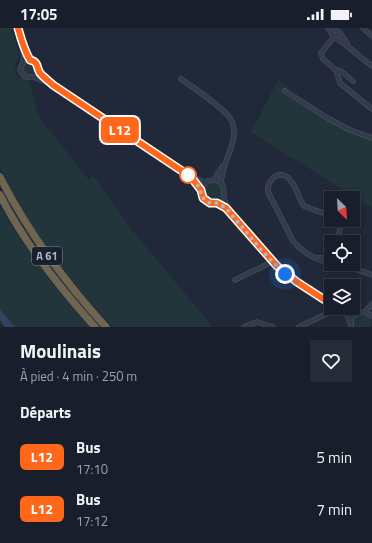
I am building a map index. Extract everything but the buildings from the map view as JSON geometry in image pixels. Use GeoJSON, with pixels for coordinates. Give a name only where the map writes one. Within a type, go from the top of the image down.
{"type":"FeatureCollection","features":[{"type":"Feature","properties":{"kind":"highway","name":"A 61"},"geometry":{"type":"LineString","coordinates":[[0,176],[27,227],[44,252],[72,288],[106,327]]}},
{"type":"Feature","properties":{"kind":"highway","name":"A 61"},"geometry":{"type":"LineString","coordinates":[[0,195],[36,257],[95,327]]}},
{"type":"Feature","properties":{"kind":"street"},"geometry":{"type":"LineString","coordinates":[[18,28],[22,45],[23,62],[20,67],[21,73],[25,77],[34,77],[53,85],[191,177],[205,183],[214,180],[224,164],[233,140],[234,132],[232,121],[221,109],[181,79]]}},
{"type":"Feature","properties":{"kind":"street"},"geometry":{"type":"LineString","coordinates":[[328,28],[372,62]]}},
{"type":"Feature","properties":{"kind":"street"},"geometry":{"type":"LineString","coordinates":[[363,28],[372,36]]}},
{"type":"Feature","properties":{"kind":"street"},"geometry":{"type":"LineString","coordinates":[[336,33],[372,66]]}},
{"type":"Feature","properties":{"kind":"street"},"geometry":{"type":"LineString","coordinates":[[336,33],[321,53],[321,56],[336,70],[341,71],[353,80]]}},
{"type":"Feature","properties":{"kind":"street"},"geometry":{"type":"LineString","coordinates":[[22,45],[30,60],[36,63],[38,70],[53,85]]}},
{"type":"Feature","properties":{"kind":"street"},"geometry":{"type":"LineString","coordinates":[[23,62],[30,60]]}},
{"type":"Feature","properties":{"kind":"street"},"geometry":{"type":"LineString","coordinates":[[34,77],[38,70]]}},
{"type":"Feature","properties":{"kind":"street"},"geometry":{"type":"LineString","coordinates":[[336,70],[340,83],[372,109]]}},
{"type":"Feature","properties":{"kind":"street"},"geometry":{"type":"LineString","coordinates":[[285,91],[350,130],[372,138]]}},
{"type":"Feature","properties":{"kind":"street"},"geometry":{"type":"LineString","coordinates":[[221,183],[224,164]]}},
{"type":"Feature","properties":{"kind":"street"},"geometry":{"type":"LineString","coordinates":[[324,213],[304,206],[292,182],[287,177],[278,176],[272,178],[270,181],[268,192],[290,237],[299,248],[313,257],[324,261]]}},
{"type":"Feature","properties":{"kind":"street"},"geometry":{"type":"LineString","coordinates":[[191,177],[201,190],[203,198],[206,201],[210,203],[217,203],[232,214]]}},
{"type":"Feature","properties":{"kind":"street"},"geometry":{"type":"LineString","coordinates":[[214,180],[221,183],[225,189],[224,196],[226,204],[232,214],[272,262],[297,282],[324,299]]}},
{"type":"Feature","properties":{"kind":"street"},"geometry":{"type":"LineString","coordinates":[[201,190],[205,183]]}},
{"type":"Feature","properties":{"kind":"street"},"geometry":{"type":"LineString","coordinates":[[217,203],[224,196]]}},
{"type":"Feature","properties":{"kind":"street"},"geometry":{"type":"LineString","coordinates":[[313,257],[324,258]]}},
{"type":"Feature","properties":{"kind":"street"},"geometry":{"type":"LineString","coordinates":[[235,280],[272,262]]}},
{"type":"Feature","properties":{"kind":"street"},"geometry":{"type":"LineString","coordinates":[[360,271],[372,275]]}},
{"type":"Feature","properties":{"kind":"street"},"geometry":{"type":"LineString","coordinates":[[365,312],[372,304]]}},
{"type":"Feature","properties":{"kind":"street"},"geometry":{"type":"LineString","coordinates":[[360,313],[365,312],[372,316],[372,310]]}},
{"type":"Feature","properties":{"kind":"street"},"geometry":{"type":"LineString","coordinates":[[299,327],[324,315]]}},
{"type":"Feature","properties":{"kind":"street"},"geometry":{"type":"LineString","coordinates":[[344,315],[351,325]]}},
{"type":"Feature","properties":{"kind":"street"},"geometry":{"type":"LineString","coordinates":[[351,325],[352,316],[354,315]]}},
{"type":"Feature","properties":{"kind":"street"},"geometry":{"type":"LineString","coordinates":[[244,327],[258,322],[273,327]]}},
{"type":"Feature","properties":{"kind":"green space"},"geometry":{"type":"Polygon","coordinates":[[[0,28],[12,28],[19,57],[15,70],[18,79],[20,78],[29,81],[39,117],[89,180],[93,175],[132,230],[213,327],[113,327],[75,285],[48,251],[26,217],[0,167],[0,28]]]}},
{"type":"Feature","properties":{"kind":"green space"},"geometry":{"type":"Polygon","coordinates":[[[29,62],[34,64],[36,69],[34,74],[29,76],[24,74],[22,69],[24,64],[29,62]]]}},
{"type":"Feature","properties":{"kind":"green space"},"geometry":{"type":"Polygon","coordinates":[[[278,80],[288,86],[288,96],[330,122],[372,141],[372,208],[360,200],[360,191],[345,191],[251,132],[278,80]]]}},
{"type":"Feature","properties":{"kind":"green space"},"geometry":{"type":"Polygon","coordinates":[[[213,182],[220,185],[223,192],[220,199],[213,202],[206,199],[203,192],[206,185],[213,182]]]}},
{"type":"Feature","properties":{"kind":"green space"},"geometry":{"type":"Polygon","coordinates":[[[0,206],[41,269],[89,327],[15,327],[0,309],[0,206]]]}},
{"type":"Feature","properties":{"kind":"green space"},"geometry":{"type":"Polygon","coordinates":[[[357,315],[364,315],[370,318],[371,327],[353,327],[353,319],[357,315]]]}},
{"type":"Feature","properties":{"kind":"water"},"geometry":{"type":"Polygon","coordinates":[[[0,309],[15,327],[5,327],[0,321],[0,309]]]}},
{"type":"Feature","properties":{"kind":"bus line","name":"L12"},"geometry":{"type":"LineString","coordinates":[[18,28],[22,45],[28,57],[38,65],[38,70],[40,73],[53,85],[191,177],[201,190],[203,198],[210,203],[217,203],[226,208],[264,253],[285,274],[324,299]]}},
{"type":"Feature","properties":{"kind":"route"},"geometry":{"type":"LineString","coordinates":[[188,175],[201,190],[203,198],[210,203],[217,203],[226,208],[264,253],[285,274]]}}]}
